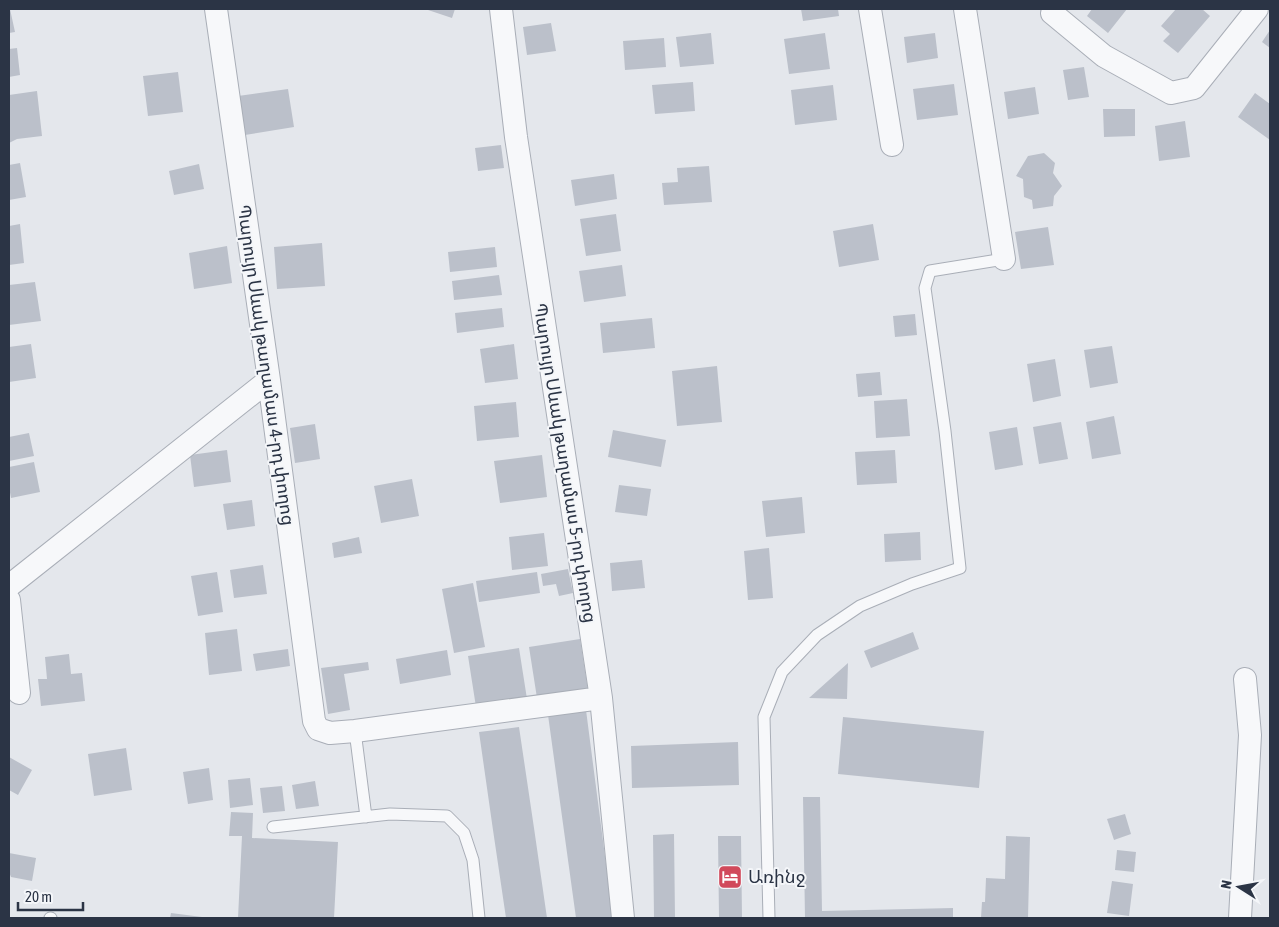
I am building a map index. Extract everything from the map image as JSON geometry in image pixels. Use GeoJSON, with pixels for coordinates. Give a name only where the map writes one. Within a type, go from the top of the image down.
{"type":"FeatureCollection","features":[{"type":"Feature","properties":{"kind":"street","name":"Պարույր Սևակ թաղամաս 4-րդ փողոց"},"geometry":{"type":"LineString","coordinates":[[216,9],[269,380],[314,721],[318,729],[330,733],[355,732]]}},
{"type":"Feature","properties":{"kind":"street","name":"Պարույր Սևակ թաղամաս 5-րդ փողոց"},"geometry":{"type":"LineString","coordinates":[[501,9],[516,137],[601,698],[623,918]]}},
{"type":"Feature","properties":{"kind":"street"},"geometry":{"type":"LineString","coordinates":[[870,9],[892,145]]}},
{"type":"Feature","properties":{"kind":"street"},"geometry":{"type":"LineString","coordinates":[[965,9],[1004,259]]}},
{"type":"Feature","properties":{"kind":"street"},"geometry":{"type":"LineString","coordinates":[[1051,10],[1104,56],[1171,93],[1194,88],[1257,9]]}},
{"type":"Feature","properties":{"kind":"street"},"geometry":{"type":"LineString","coordinates":[[9,586],[269,380]]}},
{"type":"Feature","properties":{"kind":"street"},"geometry":{"type":"LineString","coordinates":[[9,600],[19,693]]}},
{"type":"Feature","properties":{"kind":"street"},"geometry":{"type":"LineString","coordinates":[[1240,918],[1250,735],[1245,679]]}},
{"type":"Feature","properties":{"kind":"street"},"geometry":{"type":"LineString","coordinates":[[355,732],[601,698]]}},
{"type":"Feature","properties":{"kind":"lane"},"geometry":{"type":"LineString","coordinates":[[769,918],[764,717],[782,672],[818,635],[860,606],[912,584],[960,568],[945,431],[925,288],[930,271],[1004,259]]}},
{"type":"Feature","properties":{"kind":"lane"},"geometry":{"type":"LineString","coordinates":[[355,732],[366,817]]}},
{"type":"Feature","properties":{"kind":"lane"},"geometry":{"type":"LineString","coordinates":[[273,827],[390,814],[447,816],[464,833],[473,860],[479,918]]}},
{"type":"Feature","properties":{"kind":"building"},"geometry":{"type":"Polygon","coordinates":[[[9,9],[15,32],[9,33],[9,9]]]}},
{"type":"Feature","properties":{"kind":"building"},"geometry":{"type":"Polygon","coordinates":[[[425,9],[455,9],[452,18],[425,9]]]}},
{"type":"Feature","properties":{"kind":"building"},"geometry":{"type":"Polygon","coordinates":[[[801,9],[838,9],[839,16],[803,21],[801,9]]]}},
{"type":"Feature","properties":{"kind":"building"},"geometry":{"type":"Polygon","coordinates":[[[1092,9],[1127,9],[1108,33],[1087,16],[1092,9]]]}},
{"type":"Feature","properties":{"kind":"building"},"geometry":{"type":"Polygon","coordinates":[[[1176,9],[1202,9],[1210,16],[1178,53],[1163,41],[1170,34],[1161,26],[1176,9]]]}},
{"type":"Feature","properties":{"kind":"building"},"geometry":{"type":"Polygon","coordinates":[[[551,23],[556,51],[527,55],[523,27],[551,23]]]}},
{"type":"Feature","properties":{"kind":"building"},"geometry":{"type":"Polygon","coordinates":[[[1270,30],[1270,48],[1262,42],[1270,30]]]}},
{"type":"Feature","properties":{"kind":"building"},"geometry":{"type":"Polygon","coordinates":[[[711,33],[714,64],[680,67],[676,37],[711,33]]]}},
{"type":"Feature","properties":{"kind":"building"},"geometry":{"type":"Polygon","coordinates":[[[825,33],[830,69],[789,74],[784,39],[825,33]]]}},
{"type":"Feature","properties":{"kind":"building"},"geometry":{"type":"Polygon","coordinates":[[[935,33],[938,58],[907,63],[904,37],[935,33]]]}},
{"type":"Feature","properties":{"kind":"building"},"geometry":{"type":"Polygon","coordinates":[[[664,38],[666,67],[625,70],[623,41],[664,38]]]}},
{"type":"Feature","properties":{"kind":"building"},"geometry":{"type":"Polygon","coordinates":[[[17,48],[20,75],[9,77],[9,49],[17,48]]]}},
{"type":"Feature","properties":{"kind":"building"},"geometry":{"type":"Polygon","coordinates":[[[1084,67],[1089,97],[1068,100],[1063,70],[1084,67]]]}},
{"type":"Feature","properties":{"kind":"building"},"geometry":{"type":"Polygon","coordinates":[[[178,72],[183,112],[148,116],[143,76],[178,72]]]}},
{"type":"Feature","properties":{"kind":"building"},"geometry":{"type":"Polygon","coordinates":[[[693,82],[695,111],[655,114],[652,85],[693,82]]]}},
{"type":"Feature","properties":{"kind":"building"},"geometry":{"type":"Polygon","coordinates":[[[954,84],[958,115],[917,120],[913,89],[954,84]]]}},
{"type":"Feature","properties":{"kind":"building"},"geometry":{"type":"Polygon","coordinates":[[[833,85],[837,120],[795,125],[791,90],[833,85]]]}},
{"type":"Feature","properties":{"kind":"building"},"geometry":{"type":"Polygon","coordinates":[[[1035,87],[1039,114],[1008,119],[1004,92],[1035,87]]]}},
{"type":"Feature","properties":{"kind":"building"},"geometry":{"type":"Polygon","coordinates":[[[288,89],[294,127],[245,135],[238,96],[288,89]]]}},
{"type":"Feature","properties":{"kind":"building"},"geometry":{"type":"Polygon","coordinates":[[[37,91],[42,136],[17,139],[9,143],[9,95],[37,91]]]}},
{"type":"Feature","properties":{"kind":"building"},"geometry":{"type":"Polygon","coordinates":[[[1255,93],[1270,104],[1270,140],[1238,117],[1255,93]]]}},
{"type":"Feature","properties":{"kind":"building"},"geometry":{"type":"Polygon","coordinates":[[[1103,109],[1135,109],[1135,136],[1104,137],[1103,109]]]}},
{"type":"Feature","properties":{"kind":"building"},"geometry":{"type":"Polygon","coordinates":[[[1185,121],[1190,157],[1159,161],[1155,126],[1185,121]]]}},
{"type":"Feature","properties":{"kind":"building"},"geometry":{"type":"Polygon","coordinates":[[[501,145],[504,168],[478,171],[475,148],[501,145]]]}},
{"type":"Feature","properties":{"kind":"building"},"geometry":{"type":"Polygon","coordinates":[[[1044,153],[1055,163],[1053,173],[1062,186],[1054,196],[1053,206],[1033,209],[1032,200],[1024,197],[1023,179],[1016,176],[1028,156],[1044,153]]]}},
{"type":"Feature","properties":{"kind":"building"},"geometry":{"type":"Polygon","coordinates":[[[20,163],[26,197],[9,200],[9,165],[20,163]]]}},
{"type":"Feature","properties":{"kind":"building"},"geometry":{"type":"Polygon","coordinates":[[[199,164],[204,189],[174,195],[169,171],[199,164]]]}},
{"type":"Feature","properties":{"kind":"building"},"geometry":{"type":"Polygon","coordinates":[[[709,166],[712,202],[664,205],[662,183],[678,182],[677,168],[709,166]]]}},
{"type":"Feature","properties":{"kind":"building"},"geometry":{"type":"Polygon","coordinates":[[[614,174],[617,199],[575,206],[571,180],[614,174]]]}},
{"type":"Feature","properties":{"kind":"building"},"geometry":{"type":"Polygon","coordinates":[[[616,214],[621,251],[586,256],[580,219],[616,214]]]}},
{"type":"Feature","properties":{"kind":"building"},"geometry":{"type":"Polygon","coordinates":[[[20,224],[24,263],[9,265],[9,226],[20,224]]]}},
{"type":"Feature","properties":{"kind":"building"},"geometry":{"type":"Polygon","coordinates":[[[873,224],[879,260],[839,267],[833,231],[873,224]]]}},
{"type":"Feature","properties":{"kind":"building"},"geometry":{"type":"Polygon","coordinates":[[[1048,227],[1054,265],[1021,269],[1015,232],[1048,227]]]}},
{"type":"Feature","properties":{"kind":"building"},"geometry":{"type":"Polygon","coordinates":[[[322,243],[325,286],[277,289],[274,247],[322,243]]]}},
{"type":"Feature","properties":{"kind":"building"},"geometry":{"type":"Polygon","coordinates":[[[227,246],[232,283],[194,289],[189,253],[227,246]]]}},
{"type":"Feature","properties":{"kind":"building"},"geometry":{"type":"Polygon","coordinates":[[[495,247],[497,267],[450,272],[448,252],[495,247]]]}},
{"type":"Feature","properties":{"kind":"building"},"geometry":{"type":"Polygon","coordinates":[[[622,265],[626,296],[584,302],[579,271],[622,265]]]}},
{"type":"Feature","properties":{"kind":"building"},"geometry":{"type":"Polygon","coordinates":[[[499,275],[502,295],[454,300],[452,281],[499,275]]]}},
{"type":"Feature","properties":{"kind":"building"},"geometry":{"type":"Polygon","coordinates":[[[35,282],[41,321],[9,325],[9,285],[35,282]]]}},
{"type":"Feature","properties":{"kind":"building"},"geometry":{"type":"Polygon","coordinates":[[[502,308],[504,327],[457,333],[455,313],[502,308]]]}},
{"type":"Feature","properties":{"kind":"building"},"geometry":{"type":"Polygon","coordinates":[[[915,314],[917,335],[895,337],[893,316],[915,314]]]}},
{"type":"Feature","properties":{"kind":"building"},"geometry":{"type":"Polygon","coordinates":[[[652,318],[655,348],[603,353],[600,323],[652,318]]]}},
{"type":"Feature","properties":{"kind":"building"},"geometry":{"type":"Polygon","coordinates":[[[31,344],[36,378],[9,382],[9,347],[31,344]]]}},
{"type":"Feature","properties":{"kind":"building"},"geometry":{"type":"Polygon","coordinates":[[[514,344],[518,379],[485,383],[480,349],[514,344]]]}},
{"type":"Feature","properties":{"kind":"building"},"geometry":{"type":"Polygon","coordinates":[[[1112,346],[1118,383],[1090,388],[1084,350],[1112,346]]]}},
{"type":"Feature","properties":{"kind":"building"},"geometry":{"type":"Polygon","coordinates":[[[1055,359],[1061,396],[1033,402],[1027,364],[1055,359]]]}},
{"type":"Feature","properties":{"kind":"building"},"geometry":{"type":"Polygon","coordinates":[[[717,366],[722,422],[677,426],[672,371],[717,366]]]}},
{"type":"Feature","properties":{"kind":"building"},"geometry":{"type":"Polygon","coordinates":[[[880,372],[882,395],[858,397],[856,374],[880,372]]]}},
{"type":"Feature","properties":{"kind":"building"},"geometry":{"type":"Polygon","coordinates":[[[907,399],[910,436],[876,438],[874,401],[907,399]]]}},
{"type":"Feature","properties":{"kind":"building"},"geometry":{"type":"Polygon","coordinates":[[[516,402],[519,437],[477,441],[474,406],[516,402]]]}},
{"type":"Feature","properties":{"kind":"building"},"geometry":{"type":"Polygon","coordinates":[[[1114,416],[1121,454],[1092,459],[1086,422],[1114,416]]]}},
{"type":"Feature","properties":{"kind":"building"},"geometry":{"type":"Polygon","coordinates":[[[1061,422],[1068,459],[1039,464],[1033,427],[1061,422]]]}},
{"type":"Feature","properties":{"kind":"building"},"geometry":{"type":"Polygon","coordinates":[[[315,424],[320,459],[295,463],[290,428],[315,424]]]}},
{"type":"Feature","properties":{"kind":"building"},"geometry":{"type":"Polygon","coordinates":[[[1017,427],[1023,465],[995,470],[989,432],[1017,427]]]}},
{"type":"Feature","properties":{"kind":"building"},"geometry":{"type":"Polygon","coordinates":[[[613,430],[666,440],[661,467],[608,457],[613,430]]]}},
{"type":"Feature","properties":{"kind":"building"},"geometry":{"type":"Polygon","coordinates":[[[29,433],[34,456],[9,461],[9,437],[29,433]]]}},
{"type":"Feature","properties":{"kind":"building"},"geometry":{"type":"Polygon","coordinates":[[[227,450],[231,482],[194,487],[190,455],[227,450]]]}},
{"type":"Feature","properties":{"kind":"building"},"geometry":{"type":"Polygon","coordinates":[[[895,450],[897,483],[857,485],[855,452],[895,450]]]}},
{"type":"Feature","properties":{"kind":"building"},"geometry":{"type":"Polygon","coordinates":[[[542,455],[547,497],[500,503],[494,461],[542,455]]]}},
{"type":"Feature","properties":{"kind":"building"},"geometry":{"type":"Polygon","coordinates":[[[34,462],[40,492],[11,498],[9,467],[34,462]]]}},
{"type":"Feature","properties":{"kind":"building"},"geometry":{"type":"Polygon","coordinates":[[[412,479],[419,516],[381,523],[374,486],[412,479]]]}},
{"type":"Feature","properties":{"kind":"building"},"geometry":{"type":"Polygon","coordinates":[[[619,485],[651,489],[647,516],[615,512],[619,485]]]}},
{"type":"Feature","properties":{"kind":"building"},"geometry":{"type":"Polygon","coordinates":[[[802,497],[805,533],[766,537],[762,501],[802,497]]]}},
{"type":"Feature","properties":{"kind":"building"},"geometry":{"type":"Polygon","coordinates":[[[252,500],[255,526],[227,530],[223,504],[252,500]]]}},
{"type":"Feature","properties":{"kind":"building"},"geometry":{"type":"Polygon","coordinates":[[[920,532],[921,560],[885,562],[884,534],[920,532]]]}},
{"type":"Feature","properties":{"kind":"building"},"geometry":{"type":"Polygon","coordinates":[[[544,533],[548,566],[512,570],[509,537],[544,533]]]}},
{"type":"Feature","properties":{"kind":"building"},"geometry":{"type":"Polygon","coordinates":[[[359,537],[362,553],[334,558],[332,543],[359,537]]]}},
{"type":"Feature","properties":{"kind":"building"},"geometry":{"type":"Polygon","coordinates":[[[769,548],[773,598],[748,600],[744,551],[769,548]]]}},
{"type":"Feature","properties":{"kind":"building"},"geometry":{"type":"Polygon","coordinates":[[[642,560],[645,588],[612,591],[610,563],[642,560]]]}},
{"type":"Feature","properties":{"kind":"building"},"geometry":{"type":"Polygon","coordinates":[[[263,565],[267,594],[234,598],[230,570],[263,565]]]}},
{"type":"Feature","properties":{"kind":"building"},"geometry":{"type":"Polygon","coordinates":[[[568,569],[573,593],[559,596],[556,584],[543,586],[541,574],[568,569]]]}},
{"type":"Feature","properties":{"kind":"building"},"geometry":{"type":"Polygon","coordinates":[[[217,572],[223,612],[198,616],[191,576],[217,572]]]}},
{"type":"Feature","properties":{"kind":"building"},"geometry":{"type":"Polygon","coordinates":[[[537,572],[540,593],[479,602],[476,581],[537,572]]]}},
{"type":"Feature","properties":{"kind":"building"},"geometry":{"type":"Polygon","coordinates":[[[473,583],[485,647],[454,653],[442,589],[473,583]]]}},
{"type":"Feature","properties":{"kind":"building"},"geometry":{"type":"Polygon","coordinates":[[[237,629],[242,671],[209,675],[205,633],[237,629]]]}},
{"type":"Feature","properties":{"kind":"building"},"geometry":{"type":"Polygon","coordinates":[[[913,632],[919,649],[871,668],[864,651],[913,632]]]}},
{"type":"Feature","properties":{"kind":"building"},"geometry":{"type":"Polygon","coordinates":[[[580,639],[588,690],[537,698],[529,647],[580,639]]]}},
{"type":"Feature","properties":{"kind":"building"},"geometry":{"type":"Polygon","coordinates":[[[519,648],[527,699],[476,707],[468,656],[519,648]]]}},
{"type":"Feature","properties":{"kind":"building"},"geometry":{"type":"Polygon","coordinates":[[[288,649],[290,666],[256,671],[253,654],[288,649]]]}},
{"type":"Feature","properties":{"kind":"building"},"geometry":{"type":"Polygon","coordinates":[[[447,650],[451,675],[400,684],[396,659],[447,650]]]}},
{"type":"Feature","properties":{"kind":"building"},"geometry":{"type":"Polygon","coordinates":[[[69,654],[71,674],[82,673],[85,701],[41,706],[38,679],[47,679],[45,657],[69,654]]]}},
{"type":"Feature","properties":{"kind":"building"},"geometry":{"type":"Polygon","coordinates":[[[368,662],[369,670],[344,674],[350,710],[328,714],[321,668],[368,662]]]}},
{"type":"Feature","properties":{"kind":"building"},"geometry":{"type":"Polygon","coordinates":[[[848,663],[847,699],[809,698],[848,663]]]}},
{"type":"Feature","properties":{"kind":"building"},"geometry":{"type":"Polygon","coordinates":[[[586,710],[613,918],[576,918],[548,715],[586,710]]]}},
{"type":"Feature","properties":{"kind":"building"},"geometry":{"type":"Polygon","coordinates":[[[843,717],[984,731],[979,788],[838,774],[843,717]]]}},
{"type":"Feature","properties":{"kind":"building"},"geometry":{"type":"Polygon","coordinates":[[[519,727],[547,918],[506,918],[493,830],[479,732],[519,727]]]}},
{"type":"Feature","properties":{"kind":"building"},"geometry":{"type":"Polygon","coordinates":[[[738,742],[739,785],[632,788],[631,746],[738,742]]]}},
{"type":"Feature","properties":{"kind":"building"},"geometry":{"type":"Polygon","coordinates":[[[126,748],[132,790],[94,796],[88,754],[126,748]]]}},
{"type":"Feature","properties":{"kind":"building"},"geometry":{"type":"Polygon","coordinates":[[[9,757],[32,770],[18,795],[9,790],[9,757]]]}},
{"type":"Feature","properties":{"kind":"building"},"geometry":{"type":"Polygon","coordinates":[[[209,768],[213,800],[188,804],[183,772],[209,768]]]}},
{"type":"Feature","properties":{"kind":"building"},"geometry":{"type":"Polygon","coordinates":[[[250,778],[253,805],[230,808],[228,780],[250,778]]]}},
{"type":"Feature","properties":{"kind":"building"},"geometry":{"type":"Polygon","coordinates":[[[315,781],[319,806],[296,809],[292,785],[315,781]]]}},
{"type":"Feature","properties":{"kind":"building"},"geometry":{"type":"Polygon","coordinates":[[[282,786],[285,811],[263,813],[260,788],[282,786]]]}},
{"type":"Feature","properties":{"kind":"building"},"geometry":{"type":"Polygon","coordinates":[[[803,797],[820,797],[822,911],[953,908],[953,918],[805,918],[803,797]]]}},
{"type":"Feature","properties":{"kind":"building"},"geometry":{"type":"Polygon","coordinates":[[[231,812],[253,813],[252,838],[338,842],[334,918],[238,918],[242,836],[229,836],[231,812]]]}},
{"type":"Feature","properties":{"kind":"building"},"geometry":{"type":"Polygon","coordinates":[[[1125,814],[1131,834],[1114,840],[1107,819],[1125,814]]]}},
{"type":"Feature","properties":{"kind":"building"},"geometry":{"type":"Polygon","coordinates":[[[674,834],[675,918],[654,918],[653,835],[674,834]]]}},
{"type":"Feature","properties":{"kind":"building"},"geometry":{"type":"Polygon","coordinates":[[[718,836],[741,836],[742,918],[719,918],[718,836]]]}},
{"type":"Feature","properties":{"kind":"building"},"geometry":{"type":"Polygon","coordinates":[[[1006,836],[1030,837],[1028,918],[981,918],[982,902],[985,902],[986,878],[1005,879],[1006,836]]]}},
{"type":"Feature","properties":{"kind":"building"},"geometry":{"type":"Polygon","coordinates":[[[1117,850],[1136,852],[1134,872],[1115,870],[1117,850]]]}},
{"type":"Feature","properties":{"kind":"building"},"geometry":{"type":"Polygon","coordinates":[[[9,853],[36,858],[32,881],[11,877],[9,872],[9,853]]]}},
{"type":"Feature","properties":{"kind":"building"},"geometry":{"type":"Polygon","coordinates":[[[1112,881],[1133,884],[1129,916],[1107,913],[1112,881]]]}},
{"type":"Feature","properties":{"kind":"building"},"geometry":{"type":"Polygon","coordinates":[[[171,913],[202,917],[202,918],[170,918],[171,913]]]}},
{"type":"Feature","properties":{"kind":"place","name":"Առինջ"},"geometry":{"type":"Point","coordinates":[730,877]}}]}
